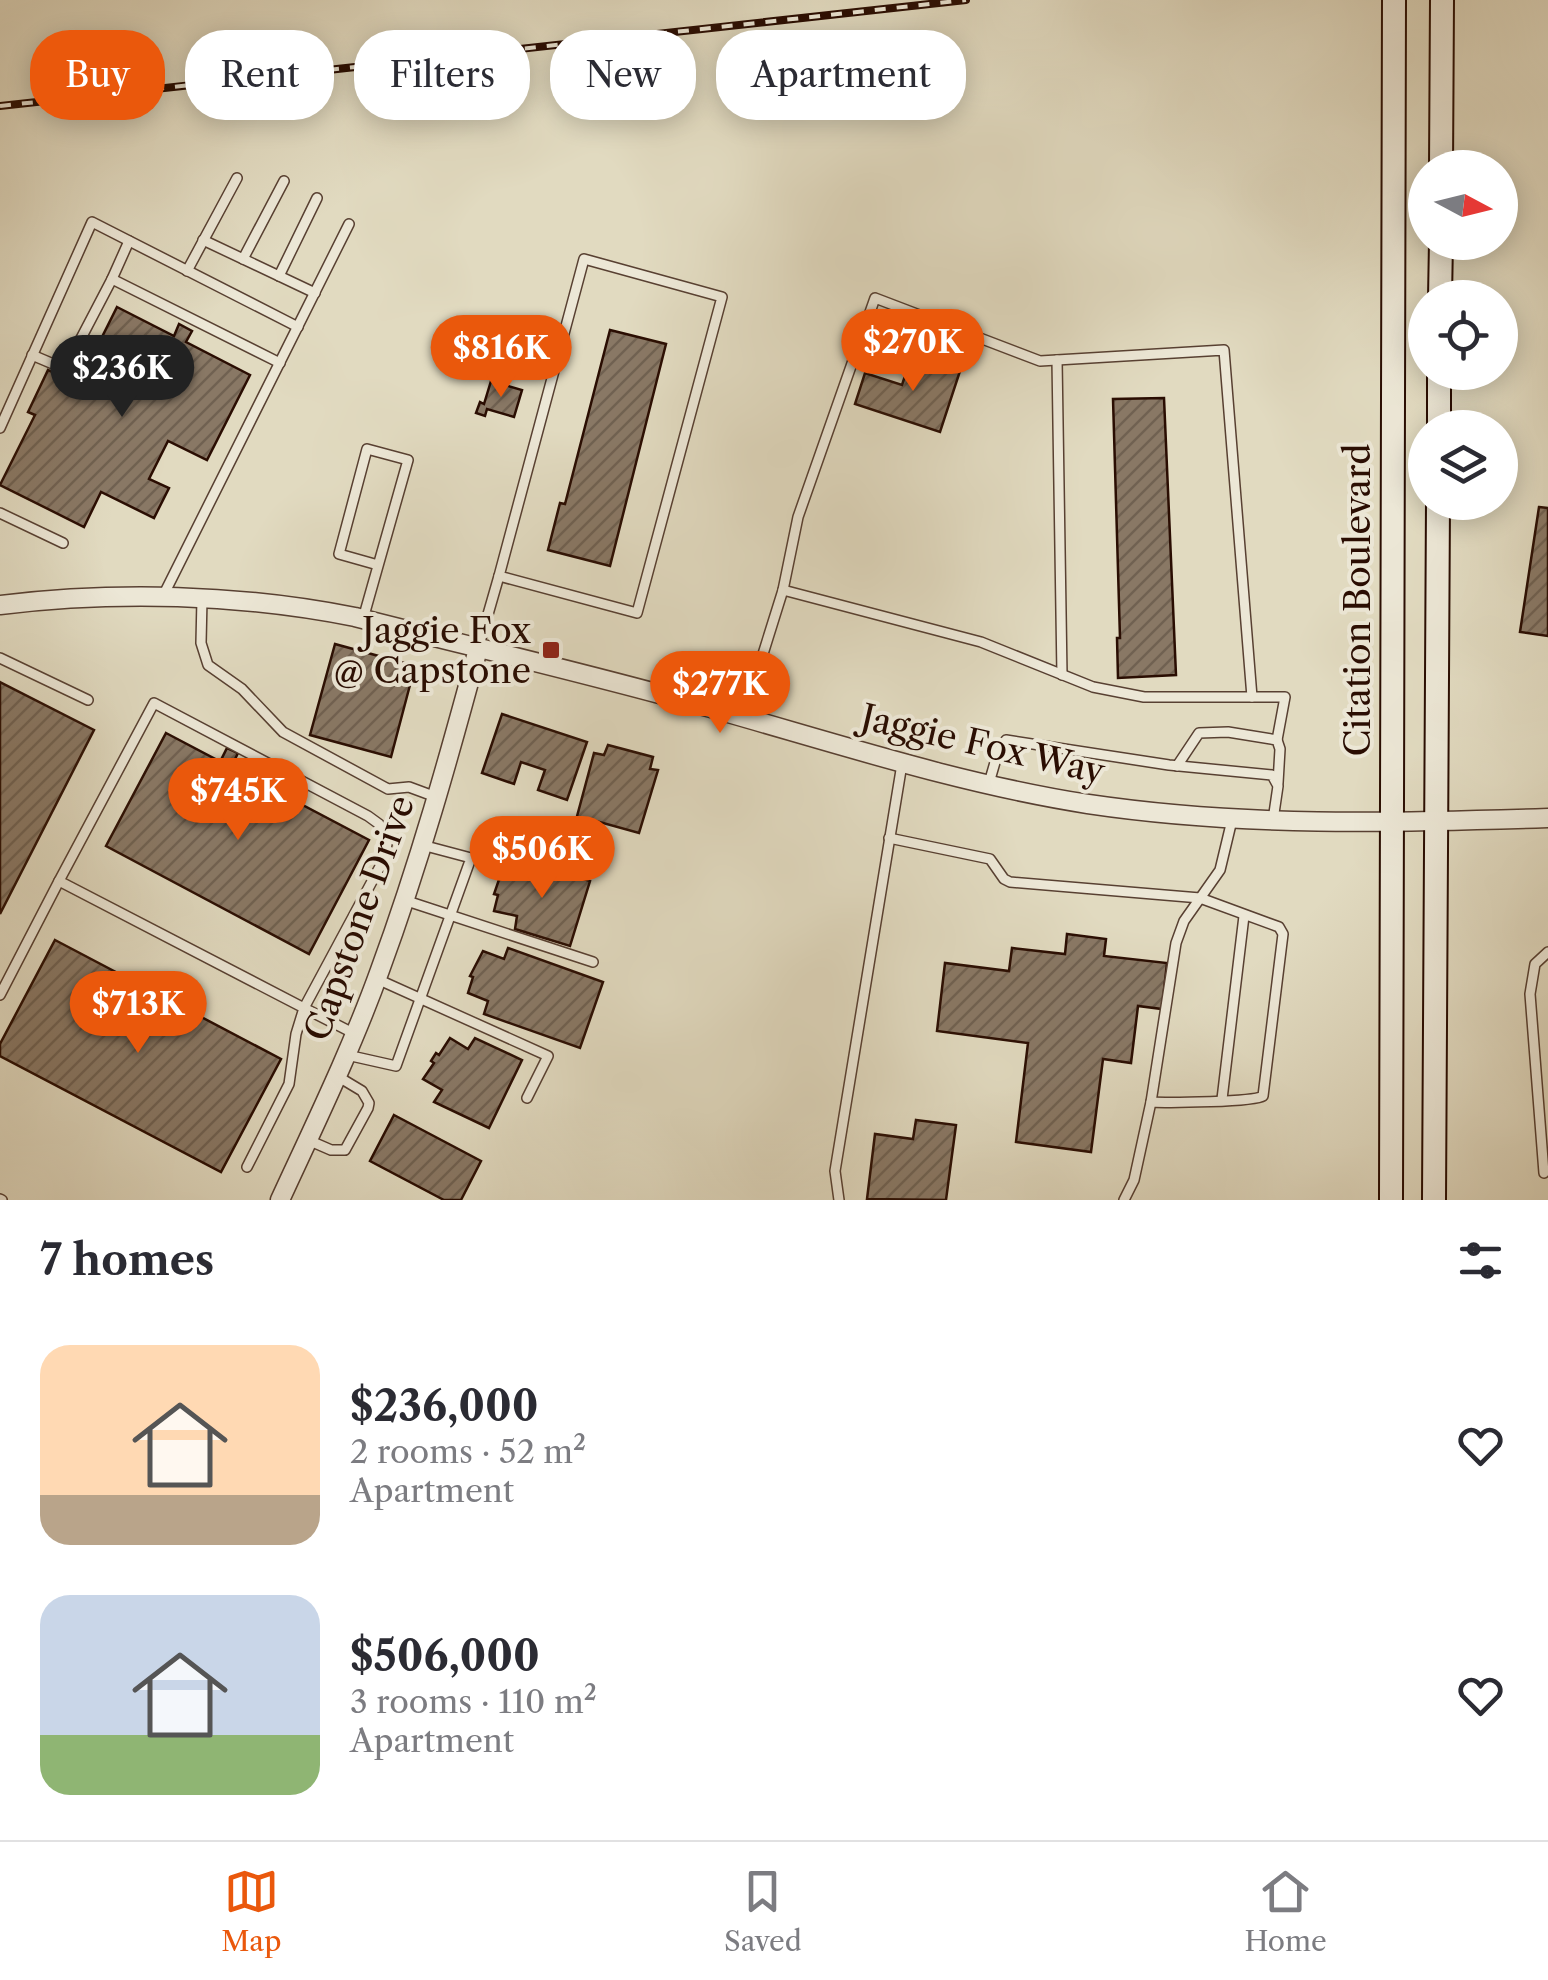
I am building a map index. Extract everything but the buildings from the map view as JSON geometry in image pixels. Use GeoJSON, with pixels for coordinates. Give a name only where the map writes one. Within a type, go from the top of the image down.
{"type":"FeatureCollection","features":[{"type":"Feature","properties":{"kind":"main road","name":"Citation Boulevard"},"geometry":{"type":"LineString","coordinates":[[1391,1200],[1394,0]]}},
{"type":"Feature","properties":{"kind":"main road"},"geometry":{"type":"LineString","coordinates":[[1441,150],[1442,0]]}},
{"type":"Feature","properties":{"kind":"main road"},"geometry":{"type":"LineString","coordinates":[[1434,1200],[1438,520]]}},
{"type":"Feature","properties":{"kind":"street","name":"Jaggie Fox Way"},"geometry":{"type":"LineString","coordinates":[[0,605],[162,599],[296,605],[363,619],[988,783],[1087,804],[1272,822],[1392,824],[1548,818]]}},
{"type":"Feature","properties":{"kind":"street","name":"Capstone Drive"},"geometry":{"type":"LineString","coordinates":[[280,1200],[377,980],[437,798],[478,649]]}},
{"type":"Feature","properties":{"kind":"lane"},"geometry":{"type":"LineString","coordinates":[[187,271],[237,178]]}},
{"type":"Feature","properties":{"kind":"lane"},"geometry":{"type":"LineString","coordinates":[[243,259],[284,180]]}},
{"type":"Feature","properties":{"kind":"lane"},"geometry":{"type":"LineString","coordinates":[[279,276],[317,198]]}},
{"type":"Feature","properties":{"kind":"lane"},"geometry":{"type":"LineString","coordinates":[[0,428],[92,222],[298,328]]}},
{"type":"Feature","properties":{"kind":"lane"},"geometry":{"type":"LineString","coordinates":[[162,599],[350,224]]}},
{"type":"Feature","properties":{"kind":"lane"},"geometry":{"type":"LineString","coordinates":[[203,240],[315,292]]}},
{"type":"Feature","properties":{"kind":"lane"},"geometry":{"type":"LineString","coordinates":[[32,355],[65,368],[129,241]]}},
{"type":"Feature","properties":{"kind":"lane"},"geometry":{"type":"LineString","coordinates":[[478,649],[584,260],[722,297],[637,613],[499,576]]}},
{"type":"Feature","properties":{"kind":"lane"},"geometry":{"type":"LineString","coordinates":[[112,279],[280,362]]}},
{"type":"Feature","properties":{"kind":"lane"},"geometry":{"type":"LineString","coordinates":[[742,718],[783,590],[798,517],[875,298],[1040,361],[1224,350],[1252,697]]}},
{"type":"Feature","properties":{"kind":"lane"},"geometry":{"type":"LineString","coordinates":[[1057,360],[1062,674]]}},
{"type":"Feature","properties":{"kind":"lane"},"geometry":{"type":"LineString","coordinates":[[363,619],[378,566],[408,460],[367,450],[339,554],[378,566]]}},
{"type":"Feature","properties":{"kind":"lane"},"geometry":{"type":"LineString","coordinates":[[0,513],[63,543]]}},
{"type":"Feature","properties":{"kind":"lane"},"geometry":{"type":"LineString","coordinates":[[783,590],[982,642],[1093,687],[1144,697],[1285,698],[1276,740],[1280,750],[1272,822]]}},
{"type":"Feature","properties":{"kind":"lane"},"geometry":{"type":"LineString","coordinates":[[202,600],[201,643],[208,666],[242,689],[283,732],[388,789],[409,787],[437,798]]}},
{"type":"Feature","properties":{"kind":"lane"},"geometry":{"type":"LineString","coordinates":[[0,658],[88,700]]}},
{"type":"Feature","properties":{"kind":"lane"},"geometry":{"type":"LineString","coordinates":[[0,995],[154,703],[368,816],[385,831],[388,848],[304,1008],[289,1084],[246,1167]]}},
{"type":"Feature","properties":{"kind":"lane"},"geometry":{"type":"LineString","coordinates":[[1177,766],[1199,733],[1228,732],[1276,740]]}},
{"type":"Feature","properties":{"kind":"lane"},"geometry":{"type":"LineString","coordinates":[[988,783],[1006,740],[1177,766],[1272,775],[1278,786]]}},
{"type":"Feature","properties":{"kind":"lane"},"geometry":{"type":"LineString","coordinates":[[839,1200],[834,1171],[902,761]]}},
{"type":"Feature","properties":{"kind":"lane"},"geometry":{"type":"LineString","coordinates":[[1126,1198],[1151,1102],[1176,942],[1184,921],[1220,870],[1232,820]]}},
{"type":"Feature","properties":{"kind":"lane"},"geometry":{"type":"LineString","coordinates":[[888,838],[990,859],[1004,880],[1010,882],[1200,898],[1279,927],[1283,934],[1263,1096],[1193,1104],[1151,1102]]}},
{"type":"Feature","properties":{"kind":"lane"},"geometry":{"type":"LineString","coordinates":[[346,1055],[396,1066],[421,998],[471,858],[422,846]]}},
{"type":"Feature","properties":{"kind":"lane"},"geometry":{"type":"LineString","coordinates":[[59,881],[356,1034]]}},
{"type":"Feature","properties":{"kind":"lane"},"geometry":{"type":"LineString","coordinates":[[404,900],[593,962]]}},
{"type":"Feature","properties":{"kind":"lane"},"geometry":{"type":"LineString","coordinates":[[1222,1098],[1244,916]]}},
{"type":"Feature","properties":{"kind":"lane"},"geometry":{"type":"LineString","coordinates":[[1544,1173],[1530,994],[1535,964],[1548,952]]}},
{"type":"Feature","properties":{"kind":"lane"},"geometry":{"type":"LineString","coordinates":[[377,980],[548,1056],[527,1098]]}},
{"type":"Feature","properties":{"kind":"lane"},"geometry":{"type":"LineString","coordinates":[[307,1140],[331,1150],[345,1150],[368,1108],[362,1091],[337,1076]]}},
{"type":"Feature","properties":{"kind":"railway"},"geometry":{"type":"LineString","coordinates":[[0,106],[966,0]]}},
{"type":"Feature","properties":{"kind":"place","name":"Jaggie Fox @ Capstone"},"geometry":{"type":"Point","coordinates":[551,650]}}]}
